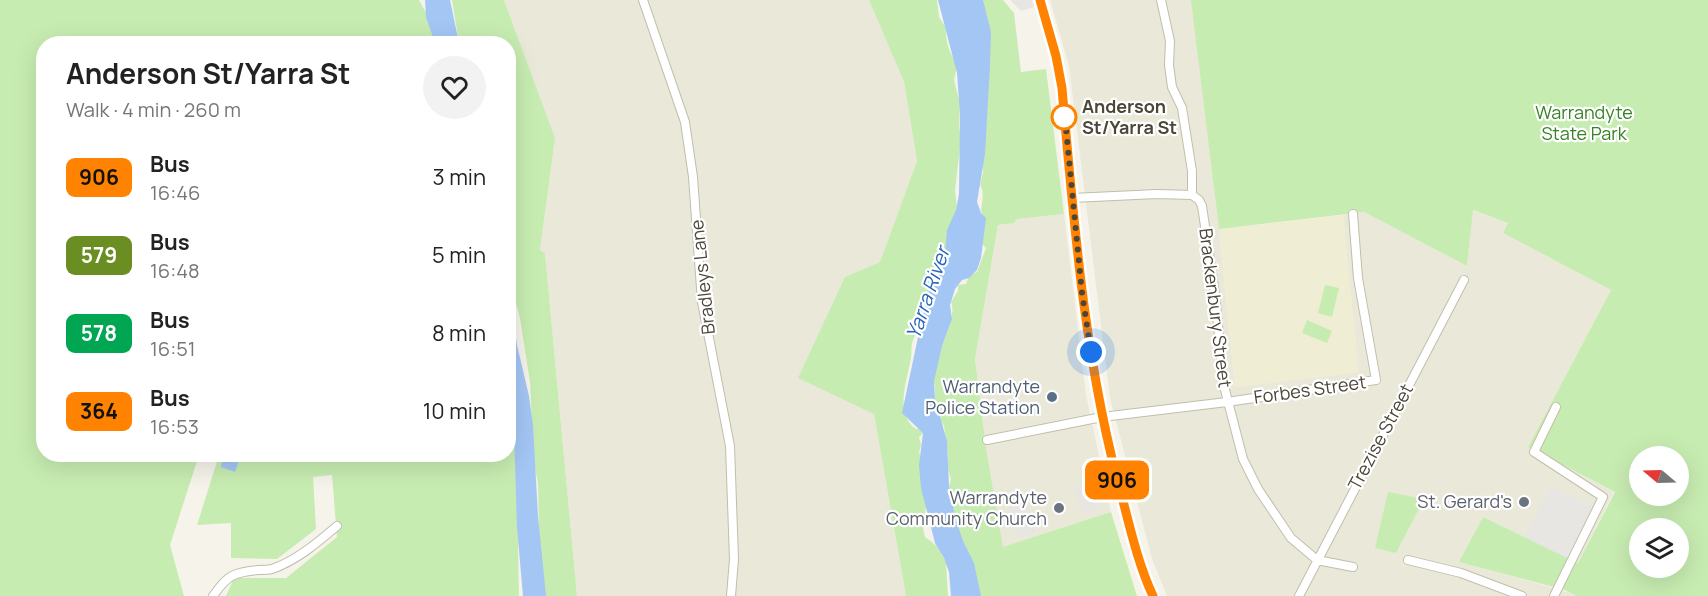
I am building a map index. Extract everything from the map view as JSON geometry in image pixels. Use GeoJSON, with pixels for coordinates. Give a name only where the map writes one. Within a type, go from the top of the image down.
{"type":"FeatureCollection","features":[{"type":"Feature","properties":{"kind":"main road"},"geometry":{"type":"LineString","coordinates":[[1040,0],[1056,56],[1062,88],[1082,293],[1102,417],[1125,511],[1153,596]]}},
{"type":"Feature","properties":{"kind":"street","name":"Bradleys Lane"},"geometry":{"type":"LineString","coordinates":[[643,0],[686,122],[693,177],[702,302],[730,446],[735,559],[731,596]]}},
{"type":"Feature","properties":{"kind":"street","name":"Brackenbury Street"},"geometry":{"type":"LineString","coordinates":[[1161,0],[1170,41],[1169,65],[1172,87],[1182,108],[1192,171],[1192,195],[1199,200],[1202,206],[1227,402],[1243,459],[1258,489],[1291,538],[1317,560],[1353,567]]}},
{"type":"Feature","properties":{"kind":"street"},"geometry":{"type":"LineString","coordinates":[[1072,198],[1157,194],[1192,195]]}},
{"type":"Feature","properties":{"kind":"street","name":"Forbes Street"},"geometry":{"type":"LineString","coordinates":[[987,440],[1102,417],[1227,402],[1376,380],[1358,278],[1353,214]]}},
{"type":"Feature","properties":{"kind":"street","name":"Trezise Street"},"geometry":{"type":"LineString","coordinates":[[1299,596],[1464,280]]}},
{"type":"Feature","properties":{"kind":"street"},"geometry":{"type":"LineString","coordinates":[[1232,422],[1237,408],[1247,399]]}},
{"type":"Feature","properties":{"kind":"street"},"geometry":{"type":"LineString","coordinates":[[1554,596],[1603,497],[1534,452],[1556,407]]}},
{"type":"Feature","properties":{"kind":"street"},"geometry":{"type":"LineString","coordinates":[[213,596],[224,580],[237,572],[270,570],[314,546],[337,526]]}},
{"type":"Feature","properties":{"kind":"street"},"geometry":{"type":"LineString","coordinates":[[1408,560],[1461,573],[1522,596]]}},
{"type":"Feature","properties":{"kind":"shaded area"},"geometry":{"type":"Polygon","coordinates":[[[504,0],[869,0],[904,82],[917,161],[880,262],[845,277],[874,414],[906,596],[577,596],[545,253],[540,250],[555,138],[504,0]]]}},
{"type":"Feature","properties":{"kind":"shaded area"},"geometry":{"type":"Polygon","coordinates":[[[1010,0],[1032,0],[1034,7],[1021,11],[1010,0]]]}},
{"type":"Feature","properties":{"kind":"shaded area"},"geometry":{"type":"Polygon","coordinates":[[[1050,0],[1192,0],[1235,387],[1358,372],[1343,215],[1364,212],[1467,266],[1472,210],[1508,223],[1503,233],[1611,290],[1528,447],[1614,492],[1578,563],[1483,517],[1460,562],[1576,596],[1167,596],[1152,559],[1110,398],[1069,66],[1050,0]]]}},
{"type":"Feature","properties":{"kind":"shaded area"},"geometry":{"type":"Polygon","coordinates":[[[1064,214],[1086,395],[1111,512],[1003,548],[986,448],[975,359],[998,225],[1014,223],[1017,219],[1064,214]]]}},
{"type":"Feature","properties":{"kind":"shaded area"},"geometry":{"type":"Polygon","coordinates":[[[1343,215],[1359,372],[1235,387],[1219,229],[1343,215]]]}},
{"type":"Feature","properties":{"kind":"shaded area"},"geometry":{"type":"Polygon","coordinates":[[[1093,481],[1101,508],[1082,513],[1074,487],[1093,481]]]}},
{"type":"Feature","properties":{"kind":"shaded area"},"geometry":{"type":"Polygon","coordinates":[[[1551,487],[1592,508],[1567,558],[1525,537],[1551,487]]]}},
{"type":"Feature","properties":{"kind":"shaded area"},"geometry":{"type":"Polygon","coordinates":[[[1026,501],[1036,532],[1018,538],[1008,507],[1026,501]]]}},
{"type":"Feature","properties":{"kind":"green space"},"geometry":{"type":"Polygon","coordinates":[[[0,0],[419,0],[437,36],[36,36],[36,462],[197,462],[170,545],[184,596],[0,596],[0,0]]]}},
{"type":"Feature","properties":{"kind":"green space"},"geometry":{"type":"Polygon","coordinates":[[[452,0],[504,0],[555,138],[540,250],[545,253],[577,596],[544,596],[530,382],[516,304],[516,36],[458,36],[452,0]]]}},
{"type":"Feature","properties":{"kind":"green space"},"geometry":{"type":"Polygon","coordinates":[[[869,0],[937,0],[939,17],[946,28],[948,47],[958,62],[954,80],[960,104],[961,137],[955,191],[957,208],[945,262],[929,290],[925,309],[918,317],[918,330],[912,344],[904,396],[905,414],[909,422],[916,429],[919,428],[924,432],[919,437],[921,445],[919,453],[925,464],[927,501],[923,528],[925,537],[937,546],[946,562],[948,596],[906,596],[874,414],[798,378],[845,277],[880,262],[917,161],[904,82],[869,0]]]}},
{"type":"Feature","properties":{"kind":"green space"},"geometry":{"type":"Polygon","coordinates":[[[980,0],[1003,0],[1014,13],[1021,72],[1046,69],[1064,214],[1017,219],[1014,223],[998,225],[975,359],[986,448],[1003,547],[1111,512],[1137,596],[978,596],[970,561],[954,520],[944,426],[932,400],[935,397],[935,385],[928,372],[949,327],[952,317],[951,302],[958,291],[958,285],[966,284],[969,276],[977,272],[986,248],[982,244],[983,194],[980,185],[983,172],[980,0]]]}},
{"type":"Feature","properties":{"kind":"green space","name":"Warrandyte State Park"},"geometry":{"type":"Polygon","coordinates":[[[1191,0],[1708,0],[1708,596],[1576,596],[1565,590],[1459,562],[1483,517],[1578,563],[1615,492],[1528,447],[1611,290],[1503,233],[1508,223],[1473,210],[1467,266],[1364,212],[1219,229],[1191,0]]]}},
{"type":"Feature","properties":{"kind":"green space"},"geometry":{"type":"Polygon","coordinates":[[[1325,285],[1339,288],[1332,317],[1318,313],[1325,285]]]}},
{"type":"Feature","properties":{"kind":"green space"},"geometry":{"type":"Polygon","coordinates":[[[1307,320],[1332,331],[1327,343],[1302,333],[1307,320]]]}},
{"type":"Feature","properties":{"kind":"green space"},"geometry":{"type":"Polygon","coordinates":[[[516,437],[519,596],[226,596],[234,578],[286,578],[337,537],[332,475],[313,477],[316,529],[277,559],[231,558],[231,523],[197,525],[217,462],[516,462],[516,437]]]}},
{"type":"Feature","properties":{"kind":"green space"},"geometry":{"type":"Polygon","coordinates":[[[1388,492],[1424,499],[1396,553],[1375,548],[1388,492]]]}},
{"type":"Feature","properties":{"kind":"water"},"geometry":{"type":"Polygon","coordinates":[[[425,0],[450,0],[458,36],[433,36],[426,17],[425,0]]]}},
{"type":"Feature","properties":{"kind":"water"},"geometry":{"type":"Polygon","coordinates":[[[938,0],[983,0],[991,32],[985,154],[977,202],[981,213],[986,218],[981,258],[977,270],[969,278],[962,280],[955,289],[950,305],[952,319],[942,346],[934,381],[935,399],[947,441],[949,486],[955,517],[974,563],[981,596],[951,596],[949,572],[935,543],[921,488],[919,465],[923,433],[902,413],[925,304],[933,278],[945,253],[947,230],[956,210],[959,194],[960,114],[957,73],[938,0]]]}},
{"type":"Feature","properties":{"kind":"water"},"geometry":{"type":"Polygon","coordinates":[[[516,338],[533,425],[538,516],[546,596],[523,596],[517,528],[516,338]]]}},
{"type":"Feature","properties":{"kind":"water"},"geometry":{"type":"Polygon","coordinates":[[[222,462],[239,462],[235,472],[221,467],[222,462]]]}},
{"type":"Feature","properties":{"kind":"bus line","name":"906"},"geometry":{"type":"LineString","coordinates":[[1040,0],[1048,23],[1062,88],[1082,293],[1102,417],[1125,511],[1153,596]]}},
{"type":"Feature","properties":{"kind":"place","name":"Anderson St/Yarra St"},"geometry":{"type":"Point","coordinates":[1064,117]}},
{"type":"Feature","properties":{"kind":"place","name":"Warrandyte Police Station"},"geometry":{"type":"Point","coordinates":[1052,397]}},
{"type":"Feature","properties":{"kind":"place","name":"St. Gerard's"},"geometry":{"type":"Point","coordinates":[1524,502]}},
{"type":"Feature","properties":{"kind":"place","name":"Warrandyte Community Church"},"geometry":{"type":"Point","coordinates":[1059,508]}},
{"type":"Feature","properties":{"kind":"route"},"geometry":{"type":"LineString","coordinates":[[1064,117],[1064,108],[1082,293],[1091,352]]}},
{"type":"Feature","properties":{"kind":"water label","name":"Yarra River"},"geometry":{"type":"Point","coordinates":[928,293]}}]}
